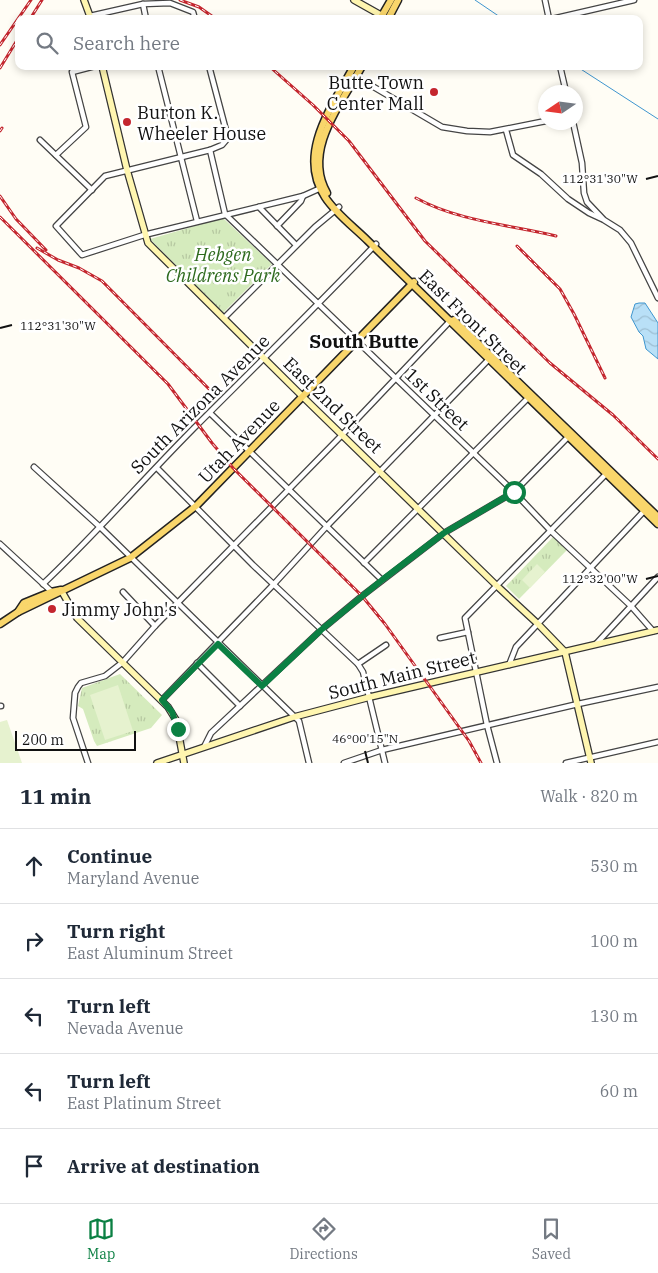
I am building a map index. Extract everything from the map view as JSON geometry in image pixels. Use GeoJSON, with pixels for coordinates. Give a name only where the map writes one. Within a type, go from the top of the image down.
{"type":"FeatureCollection","features":[{"type":"Feature","properties":{"kind":"main road"},"geometry":{"type":"LineString","coordinates":[[386,15],[390,0]]}},
{"type":"Feature","properties":{"kind":"main road"},"geometry":{"type":"LineString","coordinates":[[387,15],[398,0]]}},
{"type":"Feature","properties":{"kind":"main road"},"geometry":{"type":"LineString","coordinates":[[326,123],[332,119],[353,75],[354,70]]}},
{"type":"Feature","properties":{"kind":"main road"},"geometry":{"type":"LineString","coordinates":[[326,123],[338,94],[358,70]]}},
{"type":"Feature","properties":{"kind":"main road"},"geometry":{"type":"LineString","coordinates":[[332,119],[340,99],[338,94]]}},
{"type":"Feature","properties":{"kind":"main road","name":"East Front Street"},"geometry":{"type":"LineString","coordinates":[[326,123],[317,142],[314,162],[322,188],[330,204],[375,245],[646,509],[658,524]]}},
{"type":"Feature","properties":{"kind":"main road","name":"Utah Avenue"},"geometry":{"type":"LineString","coordinates":[[18,612],[24,603],[61,590],[130,558],[196,506],[413,282]]}},
{"type":"Feature","properties":{"kind":"main road","name":"East Front Street"},"geometry":{"type":"LineString","coordinates":[[646,509],[658,518]]}},
{"type":"Feature","properties":{"kind":"main road","name":"Utah Avenue"},"geometry":{"type":"LineString","coordinates":[[18,612],[53,593]]}},
{"type":"Feature","properties":{"kind":"main road"},"geometry":{"type":"LineString","coordinates":[[0,624],[18,612]]}},
{"type":"Feature","properties":{"kind":"street"},"geometry":{"type":"LineString","coordinates":[[84,0],[90,15]]}},
{"type":"Feature","properties":{"kind":"street"},"geometry":{"type":"LineString","coordinates":[[354,0],[380,15]]}},
{"type":"Feature","properties":{"kind":"street"},"geometry":{"type":"LineString","coordinates":[[544,0],[549,15]]}},
{"type":"Feature","properties":{"kind":"street"},"geometry":{"type":"LineString","coordinates":[[565,15],[612,2],[634,0]]}},
{"type":"Feature","properties":{"kind":"street"},"geometry":{"type":"LineString","coordinates":[[102,15],[143,4],[170,3],[193,12],[194,15]]}},
{"type":"Feature","properties":{"kind":"street"},"geometry":{"type":"LineString","coordinates":[[143,4],[145,15]]}},
{"type":"Feature","properties":{"kind":"street"},"geometry":{"type":"LineString","coordinates":[[56,155],[86,127],[72,72],[80,70]]}},
{"type":"Feature","properties":{"kind":"street","name":"East 2nd Street"},"geometry":{"type":"LineString","coordinates":[[103,70],[127,170],[144,235],[148,243],[565,652]]}},
{"type":"Feature","properties":{"kind":"street"},"geometry":{"type":"LineString","coordinates":[[159,70],[197,221]]}},
{"type":"Feature","properties":{"kind":"street"},"geometry":{"type":"LineString","coordinates":[[210,70],[228,138],[222,145],[210,150],[105,176],[56,226],[82,255],[144,235],[303,196],[322,188]]}},
{"type":"Feature","properties":{"kind":"street"},"geometry":{"type":"LineString","coordinates":[[561,70],[564,85]]}},
{"type":"Feature","properties":{"kind":"street"},"geometry":{"type":"LineString","coordinates":[[353,75],[442,127],[490,132],[538,123]]}},
{"type":"Feature","properties":{"kind":"street"},"geometry":{"type":"LineString","coordinates":[[506,130],[513,155],[541,174],[568,199],[588,213],[620,230],[631,243],[658,298]]}},
{"type":"Feature","properties":{"kind":"street"},"geometry":{"type":"LineString","coordinates":[[575,130],[582,163],[584,192],[588,202],[604,220]]}},
{"type":"Feature","properties":{"kind":"street"},"geometry":{"type":"LineString","coordinates":[[40,140],[92,190]]}},
{"type":"Feature","properties":{"kind":"street"},"geometry":{"type":"LineString","coordinates":[[210,150],[224,214]]}},
{"type":"Feature","properties":{"kind":"street"},"geometry":{"type":"LineString","coordinates":[[277,226],[301,201],[303,196]]}},
{"type":"Feature","properties":{"kind":"street"},"geometry":{"type":"LineString","coordinates":[[259,207],[296,245]]}},
{"type":"Feature","properties":{"kind":"street"},"geometry":{"type":"LineString","coordinates":[[224,318],[296,245],[337,209]]}},
{"type":"Feature","properties":{"kind":"street","name":"1st Street"},"geometry":{"type":"LineString","coordinates":[[224,214],[514,492],[590,569],[656,630]]}},
{"type":"Feature","properties":{"kind":"street","name":"South Arizona Avenue"},"geometry":{"type":"LineString","coordinates":[[43,584],[375,245]]}},
{"type":"Feature","properties":{"kind":"street"},"geometry":{"type":"LineString","coordinates":[[88,763],[73,718],[75,694],[81,683],[105,676],[123,662],[155,626],[342,435],[451,320]]}},
{"type":"Feature","properties":{"kind":"street"},"geometry":{"type":"LineString","coordinates":[[162,700],[218,644],[327,526],[490,358]]}},
{"type":"Feature","properties":{"kind":"street"},"geometry":{"type":"LineString","coordinates":[[364,563],[530,396]]}},
{"type":"Feature","properties":{"kind":"street"},"geometry":{"type":"LineString","coordinates":[[210,413],[382,580]]}},
{"type":"Feature","properties":{"kind":"street"},"geometry":{"type":"LineString","coordinates":[[204,747],[211,733],[321,630],[444,533],[514,492],[570,435]]}},
{"type":"Feature","properties":{"kind":"street"},"geometry":{"type":"LineString","coordinates":[[34,467],[100,527],[294,717],[298,722],[309,763]]}},
{"type":"Feature","properties":{"kind":"street"},"geometry":{"type":"LineString","coordinates":[[157,468],[358,664],[363,672],[370,697],[385,763]]}},
{"type":"Feature","properties":{"kind":"street"},"geometry":{"type":"LineString","coordinates":[[497,763],[487,725],[465,618],[608,472]]}},
{"type":"Feature","properties":{"kind":"street"},"geometry":{"type":"LineString","coordinates":[[509,665],[516,647],[646,509]]}},
{"type":"Feature","properties":{"kind":"street"},"geometry":{"type":"LineString","coordinates":[[0,544],[53,593]]}},
{"type":"Feature","properties":{"kind":"street"},"geometry":{"type":"LineString","coordinates":[[595,644],[658,577]]}},
{"type":"Feature","properties":{"kind":"street"},"geometry":{"type":"LineString","coordinates":[[61,590],[77,618],[168,707],[176,720],[184,763]]}},
{"type":"Feature","properties":{"kind":"street"},"geometry":{"type":"LineString","coordinates":[[123,592],[155,626]]}},
{"type":"Feature","properties":{"kind":"street","name":"South Main Street"},"geometry":{"type":"LineString","coordinates":[[157,763],[294,717],[370,697],[656,630]]}},
{"type":"Feature","properties":{"kind":"street"},"geometry":{"type":"LineString","coordinates":[[440,638],[468,632]]}},
{"type":"Feature","properties":{"kind":"street"},"geometry":{"type":"LineString","coordinates":[[358,664],[386,645]]}},
{"type":"Feature","properties":{"kind":"street"},"geometry":{"type":"LineString","coordinates":[[565,652],[590,760]]}},
{"type":"Feature","properties":{"kind":"street"},"geometry":{"type":"LineString","coordinates":[[197,663],[240,706]]}},
{"type":"Feature","properties":{"kind":"street"},"geometry":{"type":"LineString","coordinates":[[344,763],[382,750],[658,687]]}},
{"type":"Feature","properties":{"kind":"street"},"geometry":{"type":"LineString","coordinates":[[566,763],[590,760],[658,742]]}},
{"type":"Feature","properties":{"kind":"green space","name":"Hebgen Childrens Park"},"geometry":{"type":"Polygon","coordinates":[[[223,218],[272,264],[223,313],[150,239],[223,218]]]}},
{"type":"Feature","properties":{"kind":"green space"},"geometry":{"type":"Polygon","coordinates":[[[553,537],[567,550],[519,599],[506,586],[553,537]]]}},
{"type":"Feature","properties":{"kind":"green space"},"geometry":{"type":"Polygon","coordinates":[[[537,564],[545,572],[530,588],[522,580],[537,564]]]}},
{"type":"Feature","properties":{"kind":"green space"},"geometry":{"type":"Polygon","coordinates":[[[120,674],[162,715],[151,728],[97,746],[83,709],[78,706],[82,688],[120,674]]]}},
{"type":"Feature","properties":{"kind":"green space"},"geometry":{"type":"Polygon","coordinates":[[[118,685],[133,731],[105,740],[90,695],[118,685]]]}},
{"type":"Feature","properties":{"kind":"green space"},"geometry":{"type":"Polygon","coordinates":[[[7,720],[22,763],[0,763],[0,722],[7,720]]]}},
{"type":"Feature","properties":{"kind":"water"},"geometry":{"type":"Polygon","coordinates":[[[645,303],[658,323],[658,359],[646,349],[643,336],[631,317],[635,304],[645,303]]]}},
{"type":"Feature","properties":{"kind":"waterway"},"geometry":{"type":"LineString","coordinates":[[475,0],[497,15]]}},
{"type":"Feature","properties":{"kind":"waterway"},"geometry":{"type":"LineString","coordinates":[[582,70],[658,119]]}},
{"type":"Feature","properties":{"kind":"railway"},"geometry":{"type":"LineString","coordinates":[[21,15],[31,0]]}},
{"type":"Feature","properties":{"kind":"railway"},"geometry":{"type":"LineString","coordinates":[[33,15],[42,0]]}},
{"type":"Feature","properties":{"kind":"railway"},"geometry":{"type":"LineString","coordinates":[[180,0],[199,7],[210,15]]}},
{"type":"Feature","properties":{"kind":"railway"},"geometry":{"type":"LineString","coordinates":[[0,45],[15,23]]}},
{"type":"Feature","properties":{"kind":"railway"},"geometry":{"type":"LineString","coordinates":[[0,68],[15,44]]}},
{"type":"Feature","properties":{"kind":"railway"},"geometry":{"type":"LineString","coordinates":[[274,70],[313,105],[349,141],[425,241],[550,363],[613,415],[658,459]]}},
{"type":"Feature","properties":{"kind":"railway"},"geometry":{"type":"LineString","coordinates":[[0,196],[16,219],[46,250]]}},
{"type":"Feature","properties":{"kind":"railway"},"geometry":{"type":"LineString","coordinates":[[416,198],[432,206],[484,222],[556,236]]}},
{"type":"Feature","properties":{"kind":"railway"},"geometry":{"type":"LineString","coordinates":[[0,217],[168,384],[233,468],[362,596],[385,624],[469,741],[481,763]]}},
{"type":"Feature","properties":{"kind":"railway"},"geometry":{"type":"LineString","coordinates":[[517,246],[560,289],[605,378]]}},
{"type":"Feature","properties":{"kind":"railway"},"geometry":{"type":"LineString","coordinates":[[37,248],[102,281],[210,390]]}},
{"type":"Feature","properties":{"kind":"place","name":"Butte Town Center Mall"},"geometry":{"type":"Point","coordinates":[434,92]}},
{"type":"Feature","properties":{"kind":"place","name":"Burton K. Wheeler House"},"geometry":{"type":"Point","coordinates":[127,122]}},
{"type":"Feature","properties":{"kind":"place","name":"Jimmy John's"},"geometry":{"type":"Point","coordinates":[52,609]}},
{"type":"Feature","properties":{"kind":"district","name":"South Butte"},"geometry":{"type":"Point","coordinates":[364,341]}},
{"type":"Feature","properties":{"kind":"route"},"geometry":{"type":"LineString","coordinates":[[178,729],[172,712],[162,700],[218,644],[262,686],[321,630],[382,580],[444,533],[514,492]]}}]}
